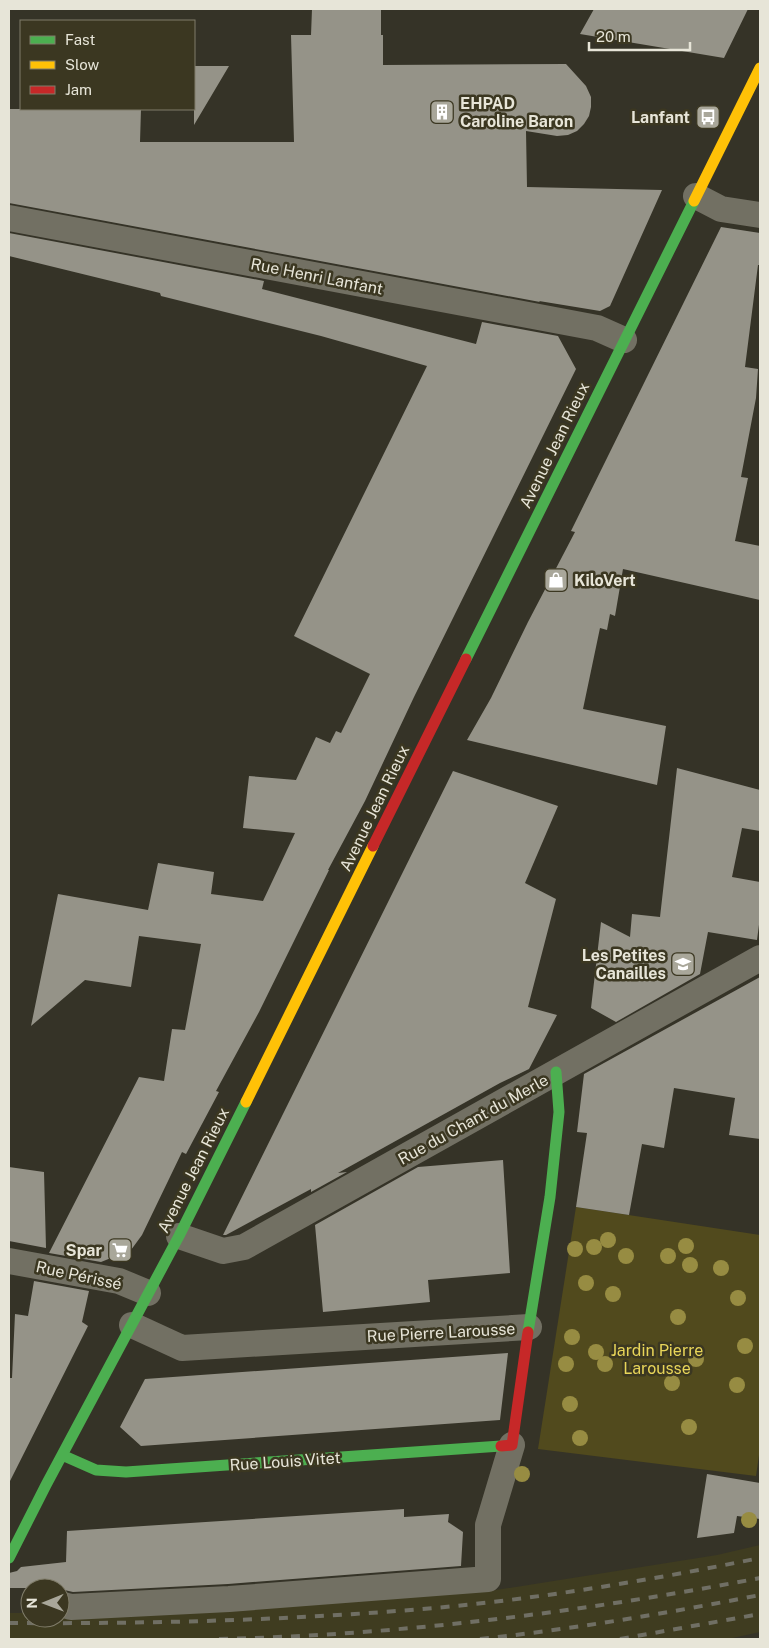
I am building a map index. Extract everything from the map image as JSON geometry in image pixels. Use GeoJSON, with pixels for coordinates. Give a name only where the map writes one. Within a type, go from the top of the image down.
{"type":"FeatureCollection","features":[{"type":"Feature","properties":{"kind":"main road","name":"Avenue Jean Rieux"},"geometry":{"type":"LineString","coordinates":[[9,1558],[179,1236],[760,68]]}},
{"type":"Feature","properties":{"kind":"main road","name":"Rue Pierre Larousse"},"geometry":{"type":"LineString","coordinates":[[529,1327],[550,1197],[559,1112],[556,1072]]}},
{"type":"Feature","properties":{"kind":"main road"},"geometry":{"type":"LineString","coordinates":[[512,1445],[529,1327]]}},
{"type":"Feature","properties":{"kind":"main road","name":"Rue Louis Vitet"},"geometry":{"type":"LineString","coordinates":[[62,1455],[96,1470],[126,1472],[512,1445]]}},
{"type":"Feature","properties":{"kind":"street"},"geometry":{"type":"LineString","coordinates":[[696,196],[721,209],[760,215]]}},
{"type":"Feature","properties":{"kind":"street","name":"Rue Henri Lanfant"},"geometry":{"type":"LineString","coordinates":[[9,218],[597,328],[624,340]]}},
{"type":"Feature","properties":{"kind":"street","name":"Rue du Chant du Merle"},"geometry":{"type":"LineString","coordinates":[[179,1236],[223,1251],[244,1247],[760,958]]}},
{"type":"Feature","properties":{"kind":"street","name":"Rue Périssé"},"geometry":{"type":"LineString","coordinates":[[9,1261],[119,1281],[148,1293]]}},
{"type":"Feature","properties":{"kind":"street","name":"Rue Pierre Larousse"},"geometry":{"type":"LineString","coordinates":[[132,1325],[182,1348],[529,1327]]}},
{"type":"Feature","properties":{"kind":"street"},"geometry":{"type":"LineString","coordinates":[[70,1607],[229,1599],[488,1579],[488,1525],[512,1445]]}},
{"type":"Feature","properties":{"kind":"shaded area"},"geometry":{"type":"Polygon","coordinates":[[[760,1545],[760,1632],[728,1639],[9,1639],[9,1613],[20,1613],[20,1628],[70,1628],[70,1612],[490,1591],[717,1555],[760,1545]]]}},
{"type":"Feature","properties":{"kind":"green space","name":"Jardin Pierre Larousse"},"geometry":{"type":"Polygon","coordinates":[[[576,1207],[760,1235],[760,1448],[756,1476],[538,1449],[576,1207]]]}},
{"type":"Feature","properties":{"kind":"building"},"geometry":{"type":"Polygon","coordinates":[[[312,9],[381,9],[383,65],[566,64],[586,86],[591,97],[589,116],[577,131],[568,135],[557,136],[526,131],[527,187],[662,190],[610,306],[600,311],[540,302],[9,203],[9,109],[141,110],[140,142],[294,142],[291,35],[311,35],[312,9]]]}},
{"type":"Feature","properties":{"kind":"building"},"geometry":{"type":"Polygon","coordinates":[[[594,9],[748,9],[724,58],[580,34],[594,9]]]}},
{"type":"Feature","properties":{"kind":"building"},"geometry":{"type":"Polygon","coordinates":[[[195,66],[229,66],[194,125],[195,66]]]}},
{"type":"Feature","properties":{"kind":"building"},"geometry":{"type":"Polygon","coordinates":[[[721,227],[760,233],[760,265],[758,265],[745,367],[758,369],[756,398],[741,477],[748,478],[735,541],[760,546],[760,600],[623,569],[615,616],[610,614],[607,630],[600,628],[583,709],[666,726],[657,785],[467,740],[491,698],[575,532],[571,531],[721,227]]]}},
{"type":"Feature","properties":{"kind":"building"},"geometry":{"type":"Polygon","coordinates":[[[9,233],[264,281],[262,289],[476,344],[482,322],[558,336],[576,369],[414,697],[365,801],[328,870],[259,1012],[216,1091],[219,1092],[186,1154],[182,1152],[142,1235],[131,1250],[101,1262],[49,1253],[139,1077],[164,1081],[172,1029],[185,1030],[201,944],[139,936],[131,987],[85,980],[31,1026],[58,894],[148,910],[158,863],[214,872],[211,894],[263,901],[295,833],[243,828],[249,776],[296,780],[316,737],[330,743],[336,731],[341,733],[370,674],[294,636],[427,366],[321,336],[161,296],[160,293],[9,256],[9,233]]]}},
{"type":"Feature","properties":{"kind":"building"},"geometry":{"type":"Polygon","coordinates":[[[677,768],[760,790],[760,831],[742,828],[732,877],[760,882],[760,917],[757,940],[708,932],[700,974],[616,1022],[591,1008],[601,922],[630,937],[632,914],[660,917],[677,768]]]}},
{"type":"Feature","properties":{"kind":"building"},"geometry":{"type":"Polygon","coordinates":[[[453,771],[558,806],[525,883],[556,899],[528,1007],[557,1015],[529,1069],[500,1083],[338,1173],[347,1172],[311,1192],[311,1189],[223,1235],[453,771]]]}},
{"type":"Feature","properties":{"kind":"building"},"geometry":{"type":"Polygon","coordinates":[[[760,977],[760,1139],[729,1135],[735,1098],[674,1088],[664,1148],[642,1144],[629,1215],[576,1207],[587,1133],[577,1132],[584,1074],[760,977]]]}},
{"type":"Feature","properties":{"kind":"building"},"geometry":{"type":"Polygon","coordinates":[[[503,1160],[510,1273],[428,1280],[430,1302],[323,1312],[315,1225],[418,1167],[503,1160]]]}},
{"type":"Feature","properties":{"kind":"building"},"geometry":{"type":"Polygon","coordinates":[[[9,1167],[44,1172],[46,1248],[9,1241],[9,1167]]]}},
{"type":"Feature","properties":{"kind":"building"},"geometry":{"type":"Polygon","coordinates":[[[34,1281],[89,1291],[82,1322],[88,1326],[9,1483],[9,1378],[12,1378],[15,1314],[28,1316],[34,1281]]]}},
{"type":"Feature","properties":{"kind":"building"},"geometry":{"type":"Polygon","coordinates":[[[508,1353],[500,1420],[141,1446],[120,1427],[145,1379],[508,1353]]]}},
{"type":"Feature","properties":{"kind":"building"},"geometry":{"type":"Polygon","coordinates":[[[707,1474],[760,1483],[760,1519],[737,1516],[734,1533],[697,1538],[707,1474]]]}},
{"type":"Feature","properties":{"kind":"building"},"geometry":{"type":"Polygon","coordinates":[[[404,1509],[404,1517],[449,1514],[448,1522],[463,1532],[461,1566],[228,1584],[73,1592],[70,1591],[70,1578],[20,1578],[20,1588],[9,1588],[9,1573],[17,1571],[21,1567],[66,1562],[67,1531],[404,1509]]]}},
{"type":"Feature","properties":{"kind":"railway"},"geometry":{"type":"LineString","coordinates":[[9,1623],[227,1620],[445,1607],[603,1587],[760,1558]]}},
{"type":"Feature","properties":{"kind":"railway"},"geometry":{"type":"LineString","coordinates":[[219,1639],[355,1633],[491,1620],[626,1601],[760,1578]]}},
{"type":"Feature","properties":{"kind":"railway"},"geometry":{"type":"LineString","coordinates":[[480,1639],[621,1620],[760,1595]]}},
{"type":"Feature","properties":{"kind":"railway"},"geometry":{"type":"LineString","coordinates":[[620,1639],[760,1614]]}},
{"type":"Feature","properties":{"kind":"traffic: fast"},"geometry":{"type":"LineString","coordinates":[[466,659],[694,201]]}},
{"type":"Feature","properties":{"kind":"traffic: fast"},"geometry":{"type":"LineString","coordinates":[[528,1332],[550,1197],[559,1112],[556,1072]]}},
{"type":"Feature","properties":{"kind":"traffic: fast"},"geometry":{"type":"LineString","coordinates":[[9,1558],[179,1236],[246,1102]]}},
{"type":"Feature","properties":{"kind":"traffic: fast"},"geometry":{"type":"LineString","coordinates":[[62,1455],[96,1470],[126,1472],[501,1446]]}},
{"type":"Feature","properties":{"kind":"traffic: slow"},"geometry":{"type":"LineString","coordinates":[[694,201],[760,68]]}},
{"type":"Feature","properties":{"kind":"traffic: slow"},"geometry":{"type":"LineString","coordinates":[[246,1102],[373,846]]}},
{"type":"Feature","properties":{"kind":"traffic: jam"},"geometry":{"type":"LineString","coordinates":[[373,846],[466,659]]}},
{"type":"Feature","properties":{"kind":"traffic: jam"},"geometry":{"type":"LineString","coordinates":[[501,1446],[512,1445],[528,1332]]}},
{"type":"Feature","properties":{"kind":"place","name":"EHPAD Caroline Baron"},"geometry":{"type":"Point","coordinates":[442,112]}},
{"type":"Feature","properties":{"kind":"place","name":"Lanfant"},"geometry":{"type":"Point","coordinates":[708,117]}},
{"type":"Feature","properties":{"kind":"place","name":"KiloVert"},"geometry":{"type":"Point","coordinates":[556,580]}},
{"type":"Feature","properties":{"kind":"place","name":"Les Petites Canailles"},"geometry":{"type":"Point","coordinates":[683,964]}},
{"type":"Feature","properties":{"kind":"place","name":"Spar"},"geometry":{"type":"Point","coordinates":[120,1250]}}]}
